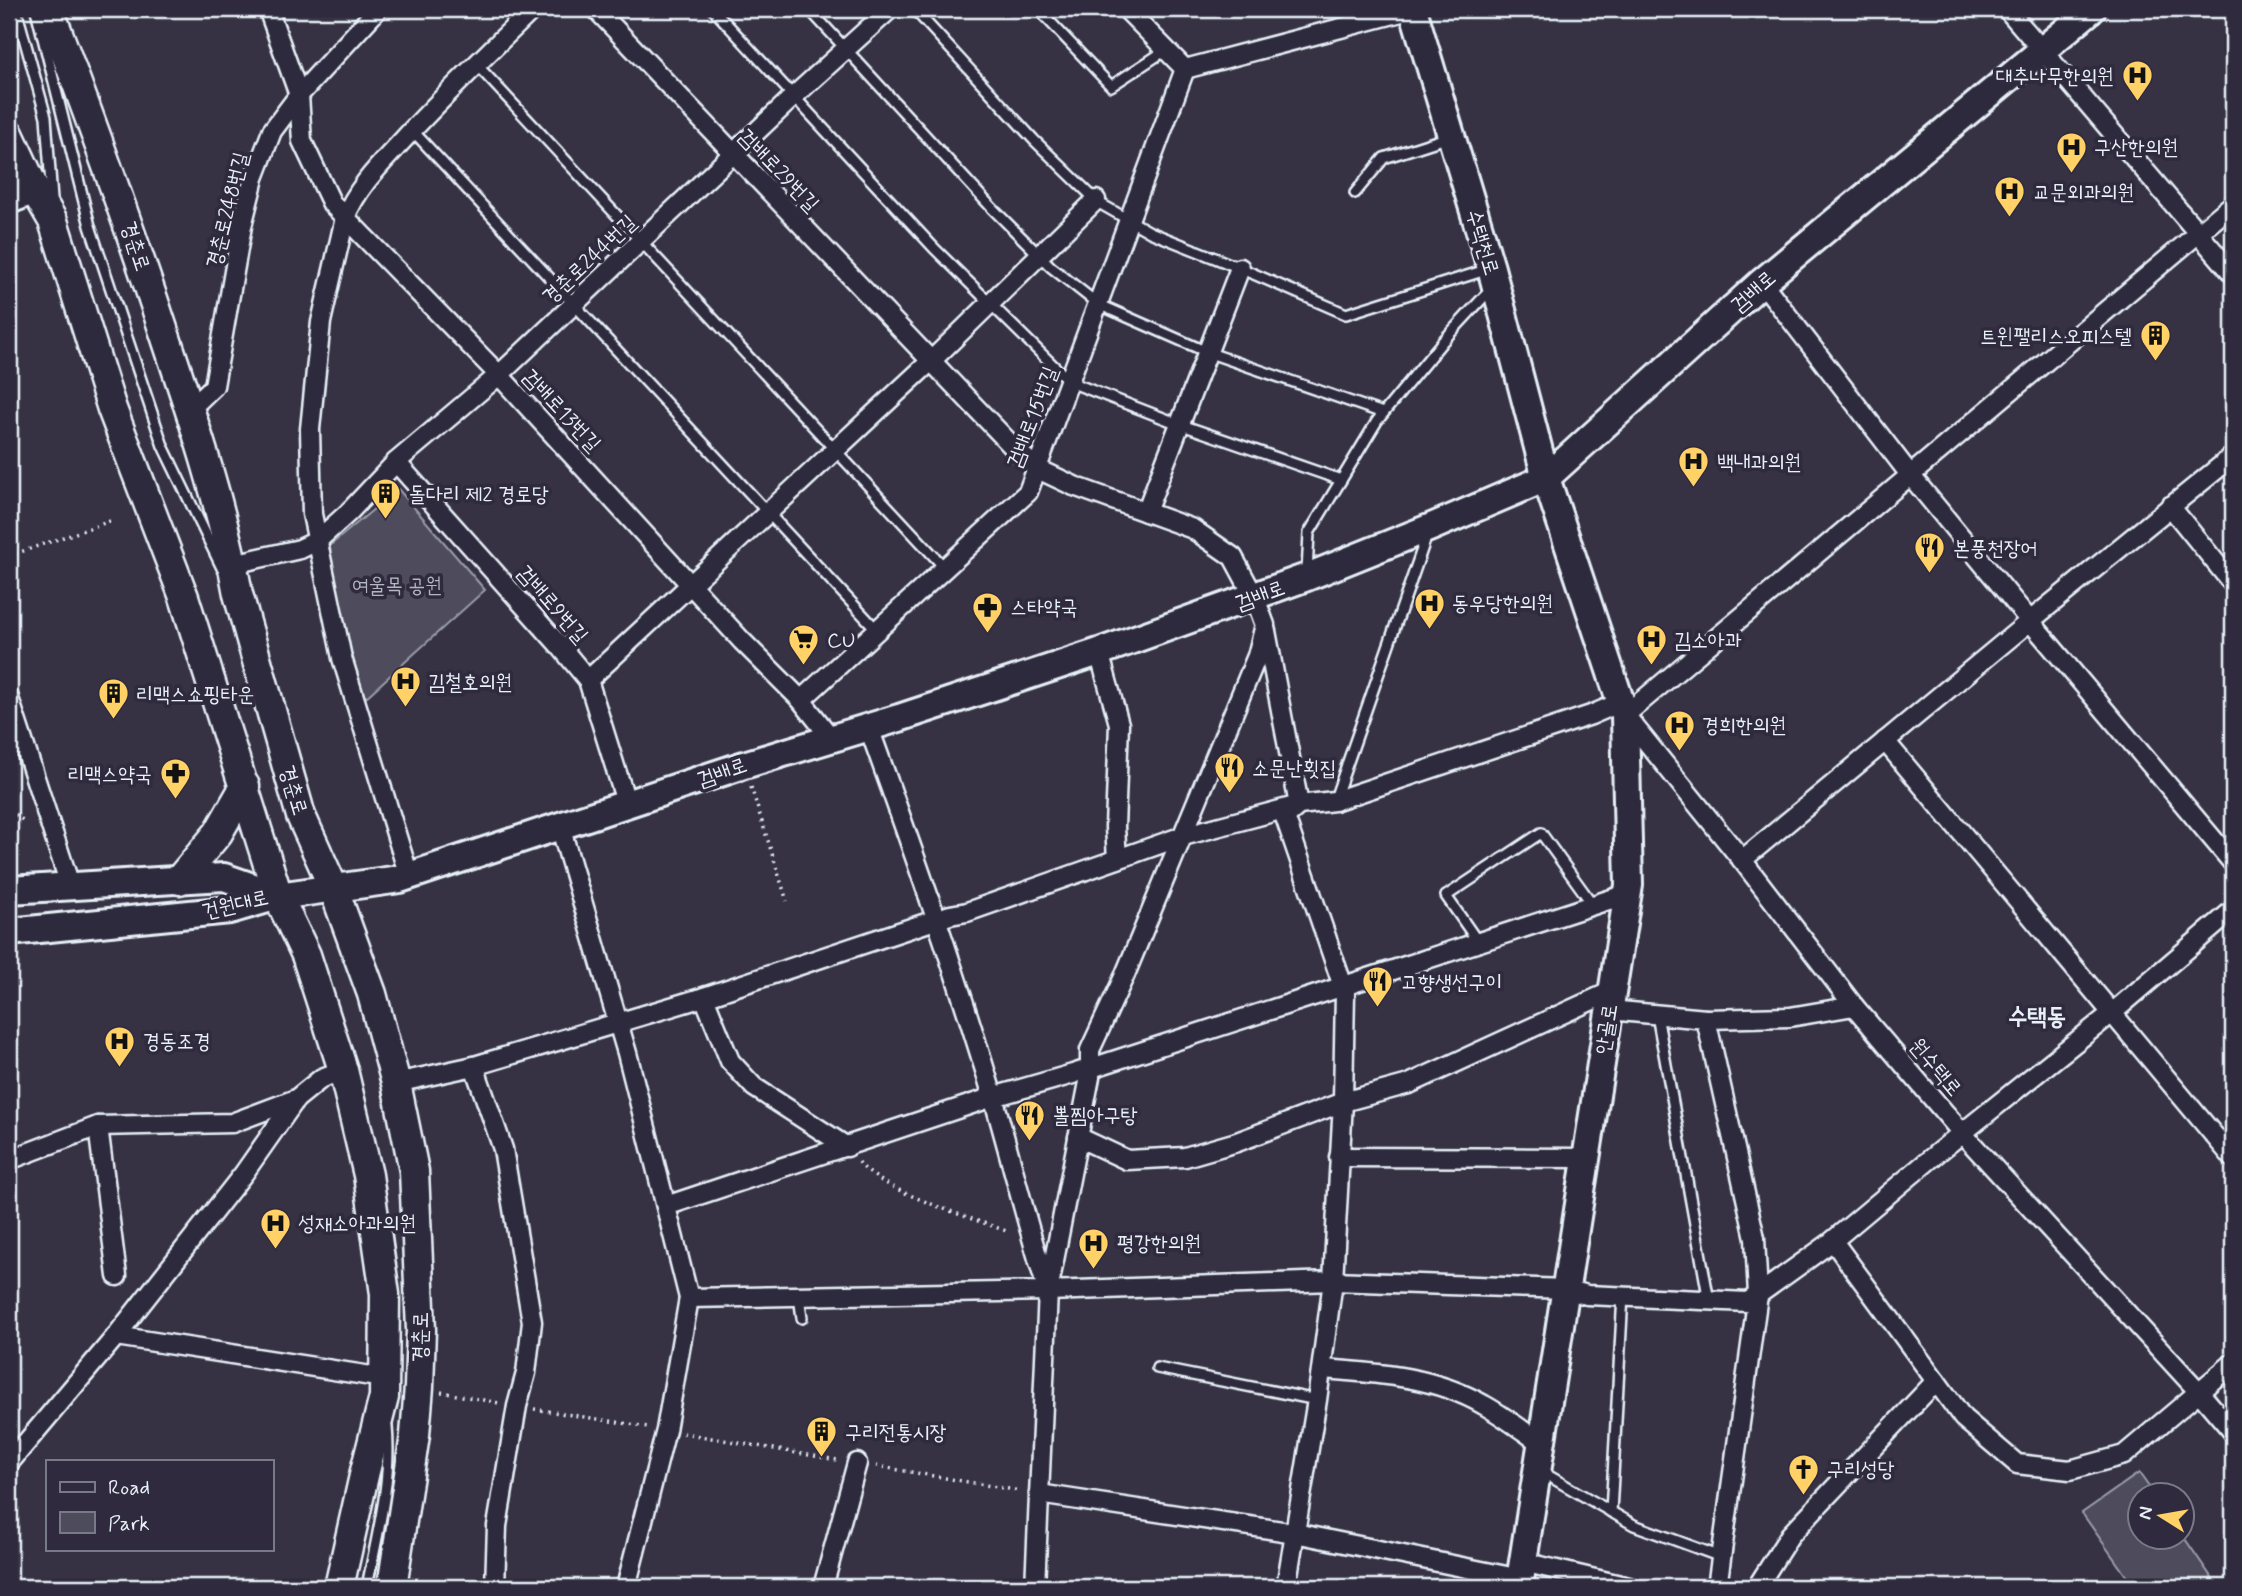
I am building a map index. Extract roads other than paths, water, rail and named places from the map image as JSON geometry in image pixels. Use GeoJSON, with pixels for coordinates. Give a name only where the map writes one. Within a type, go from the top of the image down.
{"type":"FeatureCollection","features":[{"type":"Feature","properties":{"kind":"main road","name":"경춘로"},"geometry":{"type":"LineString","coordinates":[[48,9],[124,211],[190,409],[233,564],[238,594],[301,816],[333,887],[372,994],[396,1083],[414,1171],[421,1330],[419,1387],[392,1587]]}},
{"type":"Feature","properties":{"kind":"main road","name":"경춘로"},"geometry":{"type":"LineString","coordinates":[[9,134],[53,221],[112,409],[184,597],[278,895],[306,955],[343,1070],[368,1175],[384,1294],[384,1388],[339,1587]]}},
{"type":"Feature","properties":{"kind":"main road"},"geometry":{"type":"LineString","coordinates":[[178,880],[218,833],[245,786]]}},
{"type":"Feature","properties":{"kind":"street","name":"검배로13번길"},"geometry":{"type":"LineString","coordinates":[[268,9],[299,95],[302,141],[332,204],[499,375],[691,586],[800,700],[831,737]]}},
{"type":"Feature","properties":{"kind":"street","name":"경춘로248번길"},"geometry":{"type":"LineString","coordinates":[[190,409],[214,386],[242,226],[254,178],[272,131],[299,95],[378,9]]}},
{"type":"Feature","properties":{"kind":"street"},"geometry":{"type":"LineString","coordinates":[[409,876],[342,658],[312,514],[309,449],[321,322],[345,218],[349,206],[367,179],[476,64],[533,9]]}},
{"type":"Feature","properties":{"kind":"street","name":"검배로29번길"},"geometry":{"type":"LineString","coordinates":[[596,9],[1018,452],[1038,469],[1074,486],[1193,529],[1233,557],[1255,598],[1265,625],[1299,805]]}},
{"type":"Feature","properties":{"kind":"street","name":"경춘로244번길"},"geometry":{"type":"LineString","coordinates":[[233,564],[300,548],[317,541],[349,512],[396,462],[499,375],[890,9]]}},
{"type":"Feature","properties":{"kind":"street"},"geometry":{"type":"LineString","coordinates":[[1126,9],[1185,69],[1413,9]]}},
{"type":"Feature","properties":{"kind":"street","name":"수택천로"},"geometry":{"type":"LineString","coordinates":[[1413,9],[1493,276],[1546,478]]}},
{"type":"Feature","properties":{"kind":"street"},"geometry":{"type":"LineString","coordinates":[[2007,9],[2233,274]]}},
{"type":"Feature","properties":{"kind":"street","name":"검배로"},"geometry":{"type":"LineString","coordinates":[[278,895],[409,876],[831,737],[869,728],[1255,598],[1546,478],[1762,282],[2092,9]]}},
{"type":"Feature","properties":{"kind":"street","name":"검배로15번길"},"geometry":{"type":"LineString","coordinates":[[800,700],[1028,492],[1185,69]]}},
{"type":"Feature","properties":{"kind":"street"},"geometry":{"type":"LineString","coordinates":[[9,200],[35,190]]}},
{"type":"Feature","properties":{"kind":"street"},"geometry":{"type":"LineString","coordinates":[[588,680],[930,361],[1096,200]]}},
{"type":"Feature","properties":{"kind":"street"},"geometry":{"type":"LineString","coordinates":[[396,1083],[474,1066],[704,997],[936,919],[967,912],[1183,836],[1299,805],[1334,801],[1591,715],[1622,709],[1911,476],[2233,204]]}},
{"type":"Feature","properties":{"kind":"street"},"geometry":{"type":"LineString","coordinates":[[1146,512],[1240,268]]}},
{"type":"Feature","properties":{"kind":"street"},"geometry":{"type":"LineString","coordinates":[[1762,282],[1911,476],[2233,863]]}},
{"type":"Feature","properties":{"kind":"street"},"geometry":{"type":"LineString","coordinates":[[1742,860],[2233,456]]}},
{"type":"Feature","properties":{"kind":"street","name":"검배로9번길"},"geometry":{"type":"LineString","coordinates":[[396,462],[588,680],[627,805]]}},
{"type":"Feature","properties":{"kind":"street","name":"안골로"},"geometry":{"type":"LineString","coordinates":[[1521,1576],[1627,894],[1622,709],[1546,478]]}},
{"type":"Feature","properties":{"kind":"street"},"geometry":{"type":"LineString","coordinates":[[2170,506],[2233,584]]}},
{"type":"Feature","properties":{"kind":"street"},"geometry":{"type":"LineString","coordinates":[[1035,1587],[1048,1291],[1090,1069],[1090,1050],[1183,836],[1257,656],[1265,625]]}},
{"type":"Feature","properties":{"kind":"street"},"geometry":{"type":"LineString","coordinates":[[1100,652],[1119,724],[1115,827],[1117,859]]}},
{"type":"Feature","properties":{"kind":"street"},"geometry":{"type":"LineString","coordinates":[[9,698],[71,888]]}},
{"type":"Feature","properties":{"kind":"street","name":"원수택로"},"geometry":{"type":"LineString","coordinates":[[1622,709],[1854,1006],[1962,1133],[2233,1432]]}},
{"type":"Feature","properties":{"kind":"street"},"geometry":{"type":"LineString","coordinates":[[869,728],[936,919],[993,1097],[1031,1240],[1048,1291]]}},
{"type":"Feature","properties":{"kind":"street"},"geometry":{"type":"LineString","coordinates":[[1885,741],[2233,1158]]}},
{"type":"Feature","properties":{"kind":"street"},"geometry":{"type":"LineString","coordinates":[[1286,1587],[1322,1369],[1333,1281],[1343,1102],[1345,992],[1285,817],[1299,805]]}},
{"type":"Feature","properties":{"kind":"street"},"geometry":{"type":"LineString","coordinates":[[560,826],[618,1023],[689,1298],[666,1430],[626,1587]]}},
{"type":"Feature","properties":{"kind":"street","name":"건원대로"},"geometry":{"type":"LineString","coordinates":[[9,890],[224,877],[278,895]]}},
{"type":"Feature","properties":{"kind":"street"},"geometry":{"type":"LineString","coordinates":[[666,1206],[993,1097],[1090,1069],[1627,894]]}},
{"type":"Feature","properties":{"kind":"street","name":"건원대로"},"geometry":{"type":"LineString","coordinates":[[9,932],[230,910],[278,895]]}},
{"type":"Feature","properties":{"kind":"street"},"geometry":{"type":"LineString","coordinates":[[689,1298],[1048,1291],[1333,1281],[1566,1289],[1587,1295],[1748,1302],[1833,1241],[2112,1013],[2233,910]]}},
{"type":"Feature","properties":{"kind":"street"},"geometry":{"type":"LineString","coordinates":[[704,997],[730,1061],[754,1087],[847,1147]]}},
{"type":"Feature","properties":{"kind":"street"},"geometry":{"type":"LineString","coordinates":[[1077,1137],[1127,1160],[1185,1157],[1237,1142],[1343,1102],[1409,1084],[1610,1001],[1657,1015],[1706,1019],[1790,1017],[1854,1006]]}},
{"type":"Feature","properties":{"kind":"street"},"geometry":{"type":"LineString","coordinates":[[1706,1019],[1755,1238],[1758,1295],[1717,1587]]}},
{"type":"Feature","properties":{"kind":"street"},"geometry":{"type":"LineString","coordinates":[[474,1066],[503,1150],[532,1322],[526,1373],[517,1406],[497,1526],[495,1587]]}},
{"type":"Feature","properties":{"kind":"street"},"geometry":{"type":"LineString","coordinates":[[9,1160],[98,1126],[232,1123],[296,1099],[322,1079],[343,1070]]}},
{"type":"Feature","properties":{"kind":"street"},"geometry":{"type":"LineString","coordinates":[[9,1463],[116,1336],[244,1173],[296,1099]]}},
{"type":"Feature","properties":{"kind":"street"},"geometry":{"type":"LineString","coordinates":[[98,1126],[117,1276]]}},
{"type":"Feature","properties":{"kind":"street"},"geometry":{"type":"LineString","coordinates":[[1339,1157],[1586,1158]]}},
{"type":"Feature","properties":{"kind":"street"},"geometry":{"type":"LineString","coordinates":[[1833,1241],[1963,1418],[2017,1464],[2070,1470],[2124,1455],[2233,1363]]}},
{"type":"Feature","properties":{"kind":"street"},"geometry":{"type":"LineString","coordinates":[[116,1336],[384,1388]]}},
{"type":"Feature","properties":{"kind":"street"},"geometry":{"type":"LineString","coordinates":[[1322,1369],[1387,1374],[1430,1382],[1483,1404],[1539,1457]]}},
{"type":"Feature","properties":{"kind":"street"},"geometry":{"type":"LineString","coordinates":[[1757,1587],[1790,1535],[1936,1381]]}},
{"type":"Feature","properties":{"kind":"street"},"geometry":{"type":"LineString","coordinates":[[823,1587],[857,1463]]}},
{"type":"Feature","properties":{"kind":"street"},"geometry":{"type":"LineString","coordinates":[[1039,1494],[1295,1533],[1521,1576],[1626,1587]]}},
{"type":"Feature","properties":{"kind":"lane"},"geometry":{"type":"LineString","coordinates":[[16,9],[46,117],[53,221]]}},
{"type":"Feature","properties":{"kind":"lane"},"geometry":{"type":"LineString","coordinates":[[36,9],[90,226],[163,446],[218,562],[238,594]]}},
{"type":"Feature","properties":{"kind":"lane"},"geometry":{"type":"LineString","coordinates":[[713,9],[934,248],[1070,382],[1179,424],[1341,480]]}},
{"type":"Feature","properties":{"kind":"lane"},"geometry":{"type":"LineString","coordinates":[[809,9],[992,208],[1040,255],[1098,304],[1207,352],[1382,413]]}},
{"type":"Feature","properties":{"kind":"lane"},"geometry":{"type":"LineString","coordinates":[[914,9],[1034,140],[1096,200],[1150,232],[1346,314],[1493,276]]}},
{"type":"Feature","properties":{"kind":"lane"},"geometry":{"type":"LineString","coordinates":[[1038,9],[1111,86],[1166,50]]}},
{"type":"Feature","properties":{"kind":"lane"},"geometry":{"type":"LineString","coordinates":[[476,64],[945,568]]}},
{"type":"Feature","properties":{"kind":"lane"},"geometry":{"type":"LineString","coordinates":[[412,130],[877,630]]}},
{"type":"Feature","properties":{"kind":"lane"},"geometry":{"type":"LineString","coordinates":[[1355,193],[1384,158],[1451,136]]}},
{"type":"Feature","properties":{"kind":"lane"},"geometry":{"type":"LineString","coordinates":[[1307,578],[1309,533],[1382,413],[1493,276]]}},
{"type":"Feature","properties":{"kind":"lane"},"geometry":{"type":"LineString","coordinates":[[1334,801],[1429,528]]}},
{"type":"Feature","properties":{"kind":"lane"},"geometry":{"type":"LineString","coordinates":[[1478,942],[1446,896],[1541,833],[1593,905]]}},
{"type":"Feature","properties":{"kind":"lane"},"geometry":{"type":"LineString","coordinates":[[1657,1015],[1709,1301]]}},
{"type":"Feature","properties":{"kind":"lane"},"geometry":{"type":"LineString","coordinates":[[1611,1512],[1623,1295]]}},
{"type":"Feature","properties":{"kind":"lane"},"geometry":{"type":"LineString","coordinates":[[799,1296],[802,1318]]}},
{"type":"Feature","properties":{"kind":"lane"},"geometry":{"type":"LineString","coordinates":[[1157,1368],[1317,1400]]}},
{"type":"Feature","properties":{"kind":"lane"},"geometry":{"type":"LineString","coordinates":[[367,1587],[384,1497],[389,1444],[384,1388]]}},
{"type":"Feature","properties":{"kind":"lane"},"geometry":{"type":"LineString","coordinates":[[1539,1457],[1611,1512],[1634,1525],[1721,1557]]}},
{"type":"Feature","properties":{"kind":"lane"},"geometry":{"type":"LineString","coordinates":[[387,1587],[399,1550]]}},
{"type":"Feature","properties":{"kind":"place","name":"대추나무한의원"},"geometry":{"type":"Point","coordinates":[2137,103]}},
{"type":"Feature","properties":{"kind":"place","name":"구산한의원"},"geometry":{"type":"Point","coordinates":[2071,174]}},
{"type":"Feature","properties":{"kind":"place","name":"교문외과의원"},"geometry":{"type":"Point","coordinates":[2010,219]}},
{"type":"Feature","properties":{"kind":"place","name":"트윈팰리스오피스텔"},"geometry":{"type":"Point","coordinates":[2155,363]}},
{"type":"Feature","properties":{"kind":"place","name":"백내과의원"},"geometry":{"type":"Point","coordinates":[1694,489]}},
{"type":"Feature","properties":{"kind":"place","name":"돌다리 제2 경로당"},"geometry":{"type":"Point","coordinates":[386,521]}},
{"type":"Feature","properties":{"kind":"place","name":"본풍천장어"},"geometry":{"type":"Point","coordinates":[1930,575]}},
{"type":"Feature","properties":{"kind":"place","name":"동우당한의원"},"geometry":{"type":"Point","coordinates":[1429,630]}},
{"type":"Feature","properties":{"kind":"place","name":"스타약국"},"geometry":{"type":"Point","coordinates":[987,634]}},
{"type":"Feature","properties":{"kind":"place","name":"CU"},"geometry":{"type":"Point","coordinates":[804,667]}},
{"type":"Feature","properties":{"kind":"place","name":"김소아과"},"geometry":{"type":"Point","coordinates":[1651,667]}},
{"type":"Feature","properties":{"kind":"place","name":"김철호의원"},"geometry":{"type":"Point","coordinates":[405,709]}},
{"type":"Feature","properties":{"kind":"place","name":"리맥스쇼핑타운"},"geometry":{"type":"Point","coordinates":[113,721]}},
{"type":"Feature","properties":{"kind":"place","name":"경희한의원"},"geometry":{"type":"Point","coordinates":[1679,752]}},
{"type":"Feature","properties":{"kind":"place","name":"소문난횟집"},"geometry":{"type":"Point","coordinates":[1229,795]}},
{"type":"Feature","properties":{"kind":"place","name":"리맥스약국"},"geometry":{"type":"Point","coordinates":[175,801]}},
{"type":"Feature","properties":{"kind":"place","name":"고향생선구이"},"geometry":{"type":"Point","coordinates":[1378,1009]}},
{"type":"Feature","properties":{"kind":"place","name":"경동조경"},"geometry":{"type":"Point","coordinates":[120,1068]}},
{"type":"Feature","properties":{"kind":"place","name":"뽈찜아구탕"},"geometry":{"type":"Point","coordinates":[1030,1142]}},
{"type":"Feature","properties":{"kind":"place","name":"성재소아과의원"},"geometry":{"type":"Point","coordinates":[275,1250]}},
{"type":"Feature","properties":{"kind":"place","name":"평강한의원"},"geometry":{"type":"Point","coordinates":[1094,1270]}},
{"type":"Feature","properties":{"kind":"place","name":"구리전통시장"},"geometry":{"type":"Point","coordinates":[822,1459]}},
{"type":"Feature","properties":{"kind":"place","name":"구리성당"},"geometry":{"type":"Point","coordinates":[1804,1496]}},
{"type":"Feature","properties":{"kind":"district","name":"수택동"},"geometry":{"type":"Point","coordinates":[2037,1016]}},
{"type":"Feature","properties":{"kind":"park label","name":"여울목 공원"},"geometry":{"type":"Point","coordinates":[397,585]}}]}
